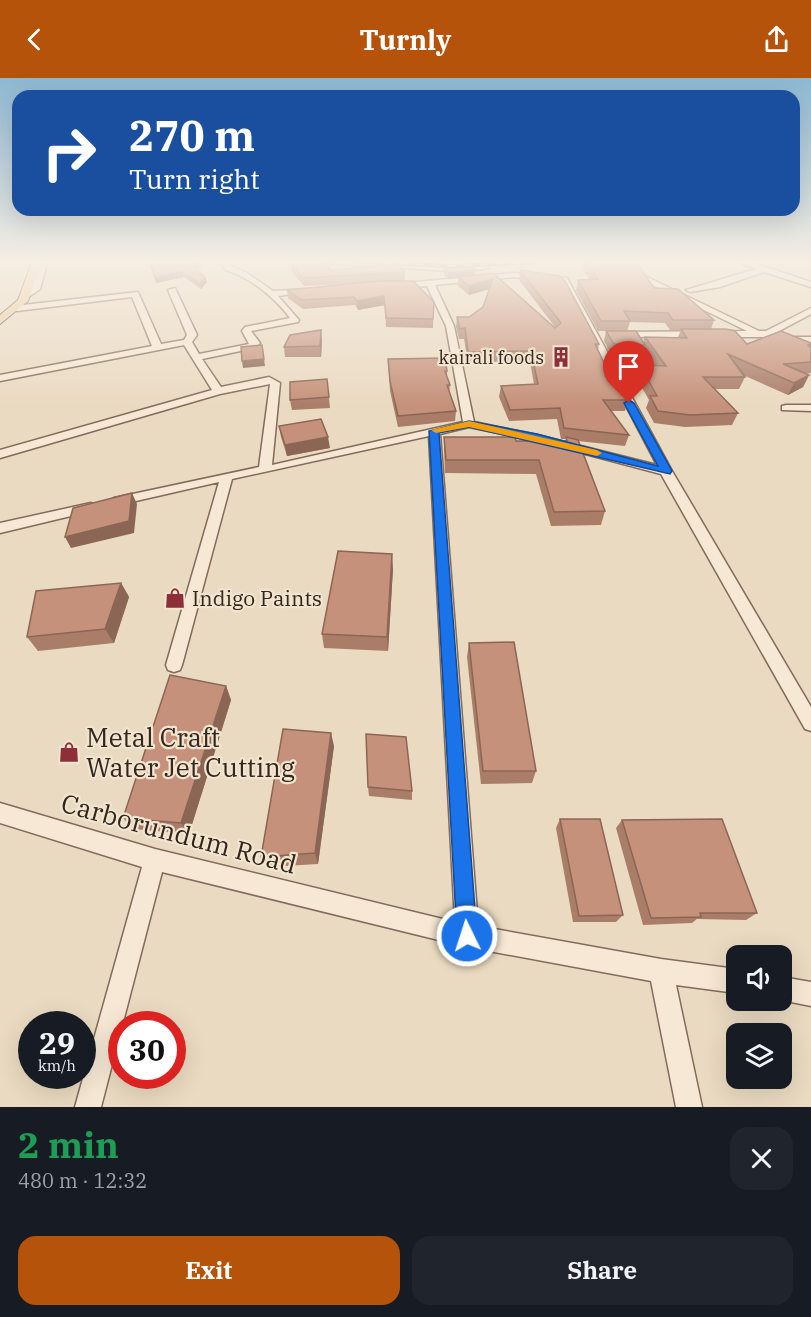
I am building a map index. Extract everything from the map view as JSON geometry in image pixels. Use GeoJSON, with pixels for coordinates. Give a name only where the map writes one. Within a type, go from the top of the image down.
{"type":"FeatureCollection","features":[{"type":"Feature","properties":{"kind":"main road"},"geometry":{"type":"LineString","coordinates":[[0,321],[14,310]]}},
{"type":"Feature","properties":{"kind":"street"},"geometry":{"type":"LineString","coordinates":[[142,310],[157,347]]}},
{"type":"Feature","properties":{"kind":"street"},"geometry":{"type":"LineString","coordinates":[[0,378],[187,342],[192,335],[181,310]]}},
{"type":"Feature","properties":{"kind":"street"},"geometry":{"type":"LineString","coordinates":[[196,357],[252,346],[255,343],[246,331],[295,320],[285,310]]}},
{"type":"Feature","properties":{"kind":"street"},"geometry":{"type":"LineString","coordinates":[[442,310],[452,333],[469,424]]}},
{"type":"Feature","properties":{"kind":"street"},"geometry":{"type":"LineString","coordinates":[[580,310],[666,471],[811,723]]}},
{"type":"Feature","properties":{"kind":"street"},"geometry":{"type":"LineString","coordinates":[[711,310],[758,333]]}},
{"type":"Feature","properties":{"kind":"street"},"geometry":{"type":"LineString","coordinates":[[768,334],[811,310]]}},
{"type":"Feature","properties":{"kind":"street"},"geometry":{"type":"LineString","coordinates":[[594,336],[758,333],[778,338]]}},
{"type":"Feature","properties":{"kind":"street"},"geometry":{"type":"LineString","coordinates":[[811,339],[792,341],[811,349]]}},
{"type":"Feature","properties":{"kind":"street"},"geometry":{"type":"LineString","coordinates":[[187,342],[218,391]]}},
{"type":"Feature","properties":{"kind":"street"},"geometry":{"type":"LineString","coordinates":[[0,454],[218,391],[270,380],[275,383],[265,470]]}},
{"type":"Feature","properties":{"kind":"street"},"geometry":{"type":"LineString","coordinates":[[786,408],[811,408]]}},
{"type":"Feature","properties":{"kind":"street"},"geometry":{"type":"LineString","coordinates":[[0,528],[469,424],[537,438],[666,471]]}},
{"type":"Feature","properties":{"kind":"street"},"geometry":{"type":"LineString","coordinates":[[434,431],[467,936]]}},
{"type":"Feature","properties":{"kind":"street"},"geometry":{"type":"LineString","coordinates":[[174,664],[227,476]]}},
{"type":"Feature","properties":{"kind":"street","name":"Carborundum Road"},"geometry":{"type":"LineString","coordinates":[[0,813],[155,860],[467,936],[661,971],[726,980]]}},
{"type":"Feature","properties":{"kind":"street"},"geometry":{"type":"LineString","coordinates":[[88,1107],[155,860]]}},
{"type":"Feature","properties":{"kind":"street"},"geometry":{"type":"LineString","coordinates":[[661,971],[690,1107]]}},
{"type":"Feature","properties":{"kind":"street"},"geometry":{"type":"LineString","coordinates":[[792,991],[811,994]]}},
{"type":"Feature","properties":{"kind":"building"},"geometry":{"type":"Polygon","coordinates":[[[385,310],[434,310],[433,319],[386,318],[385,310]]]}},
{"type":"Feature","properties":{"kind":"building"},"geometry":{"type":"Polygon","coordinates":[[[479,310],[535,310],[555,328],[561,323],[551,310],[581,310],[599,344],[595,344],[609,373],[613,373],[628,400],[603,400],[629,435],[564,428],[560,408],[510,410],[501,386],[538,384],[531,351],[468,352],[465,328],[460,329],[457,317],[469,317],[479,310]]]}},
{"type":"Feature","properties":{"kind":"building"},"geometry":{"type":"Polygon","coordinates":[[[595,310],[702,310],[714,320],[673,320],[668,313],[624,311],[630,321],[601,321],[595,310]]]}},
{"type":"Feature","properties":{"kind":"building"},"geometry":{"type":"Polygon","coordinates":[[[681,329],[735,331],[747,344],[781,331],[811,343],[808,345],[811,348],[811,362],[783,364],[809,375],[794,383],[728,354],[745,377],[703,377],[738,413],[690,415],[658,411],[650,396],[657,396],[640,365],[666,366],[645,337],[687,338],[681,329]]]}},
{"type":"Feature","properties":{"kind":"building"},"geometry":{"type":"Polygon","coordinates":[[[321,330],[320,346],[284,347],[290,335],[321,330]]]}},
{"type":"Feature","properties":{"kind":"building"},"geometry":{"type":"Polygon","coordinates":[[[606,331],[636,331],[645,345],[614,344],[606,331]]]}},
{"type":"Feature","properties":{"kind":"building"},"geometry":{"type":"Polygon","coordinates":[[[262,345],[264,359],[242,361],[241,347],[262,345]]]}},
{"type":"Feature","properties":{"kind":"building"},"geometry":{"type":"Polygon","coordinates":[[[445,358],[447,371],[445,371],[450,385],[447,385],[456,411],[398,416],[390,381],[388,359],[445,358]]]}},
{"type":"Feature","properties":{"kind":"building"},"geometry":{"type":"Polygon","coordinates":[[[327,379],[329,397],[290,400],[290,382],[327,379]]]}},
{"type":"Feature","properties":{"kind":"building"},"geometry":{"type":"Polygon","coordinates":[[[321,419],[328,437],[285,445],[279,426],[321,419]]]}},
{"type":"Feature","properties":{"kind":"building"},"geometry":{"type":"Polygon","coordinates":[[[444,437],[515,437],[516,441],[567,441],[566,437],[578,440],[605,511],[554,512],[539,460],[446,460],[444,437]]]}},
{"type":"Feature","properties":{"kind":"building"},"geometry":{"type":"Polygon","coordinates":[[[132,493],[129,521],[65,537],[73,508],[132,493]]]}},
{"type":"Feature","properties":{"kind":"building"},"geometry":{"type":"Polygon","coordinates":[[[338,551],[392,554],[387,637],[322,634],[338,551]]]}},
{"type":"Feature","properties":{"kind":"building"},"geometry":{"type":"Polygon","coordinates":[[[121,583],[105,629],[27,637],[36,591],[121,583]]]}},
{"type":"Feature","properties":{"kind":"building"},"geometry":{"type":"Polygon","coordinates":[[[514,642],[536,771],[483,771],[469,643],[514,642]]]}},
{"type":"Feature","properties":{"kind":"building"},"geometry":{"type":"Polygon","coordinates":[[[170,675],[226,686],[181,823],[123,818],[170,675]]]}},
{"type":"Feature","properties":{"kind":"building"},"geometry":{"type":"Polygon","coordinates":[[[283,729],[331,733],[315,853],[261,857],[283,729]]]}},
{"type":"Feature","properties":{"kind":"building"},"geometry":{"type":"Polygon","coordinates":[[[366,734],[406,737],[412,791],[368,787],[366,734]]]}},
{"type":"Feature","properties":{"kind":"building"},"geometry":{"type":"Polygon","coordinates":[[[560,819],[600,819],[623,915],[579,916],[560,819]]]}},
{"type":"Feature","properties":{"kind":"building"},"geometry":{"type":"Polygon","coordinates":[[[722,819],[757,913],[700,913],[701,917],[651,918],[622,820],[722,819]]]}},
{"type":"Feature","properties":{"kind":"slow traffic"},"geometry":{"type":"LineString","coordinates":[[436,430],[469,424],[597,453]]}},
{"type":"Feature","properties":{"kind":"place","name":"kairali foods"},"geometry":{"type":"Point","coordinates":[561,357]}},
{"type":"Feature","properties":{"kind":"place","name":"Indigo Paints"},"geometry":{"type":"Point","coordinates":[175,598]}},
{"type":"Feature","properties":{"kind":"place","name":"Metal Craft Water Jet Cutting"},"geometry":{"type":"Point","coordinates":[69,752]}},
{"type":"Feature","properties":{"kind":"route"},"geometry":{"type":"LineString","coordinates":[[467,936],[434,431],[469,424],[537,438],[666,471],[629,403]]}}]}
